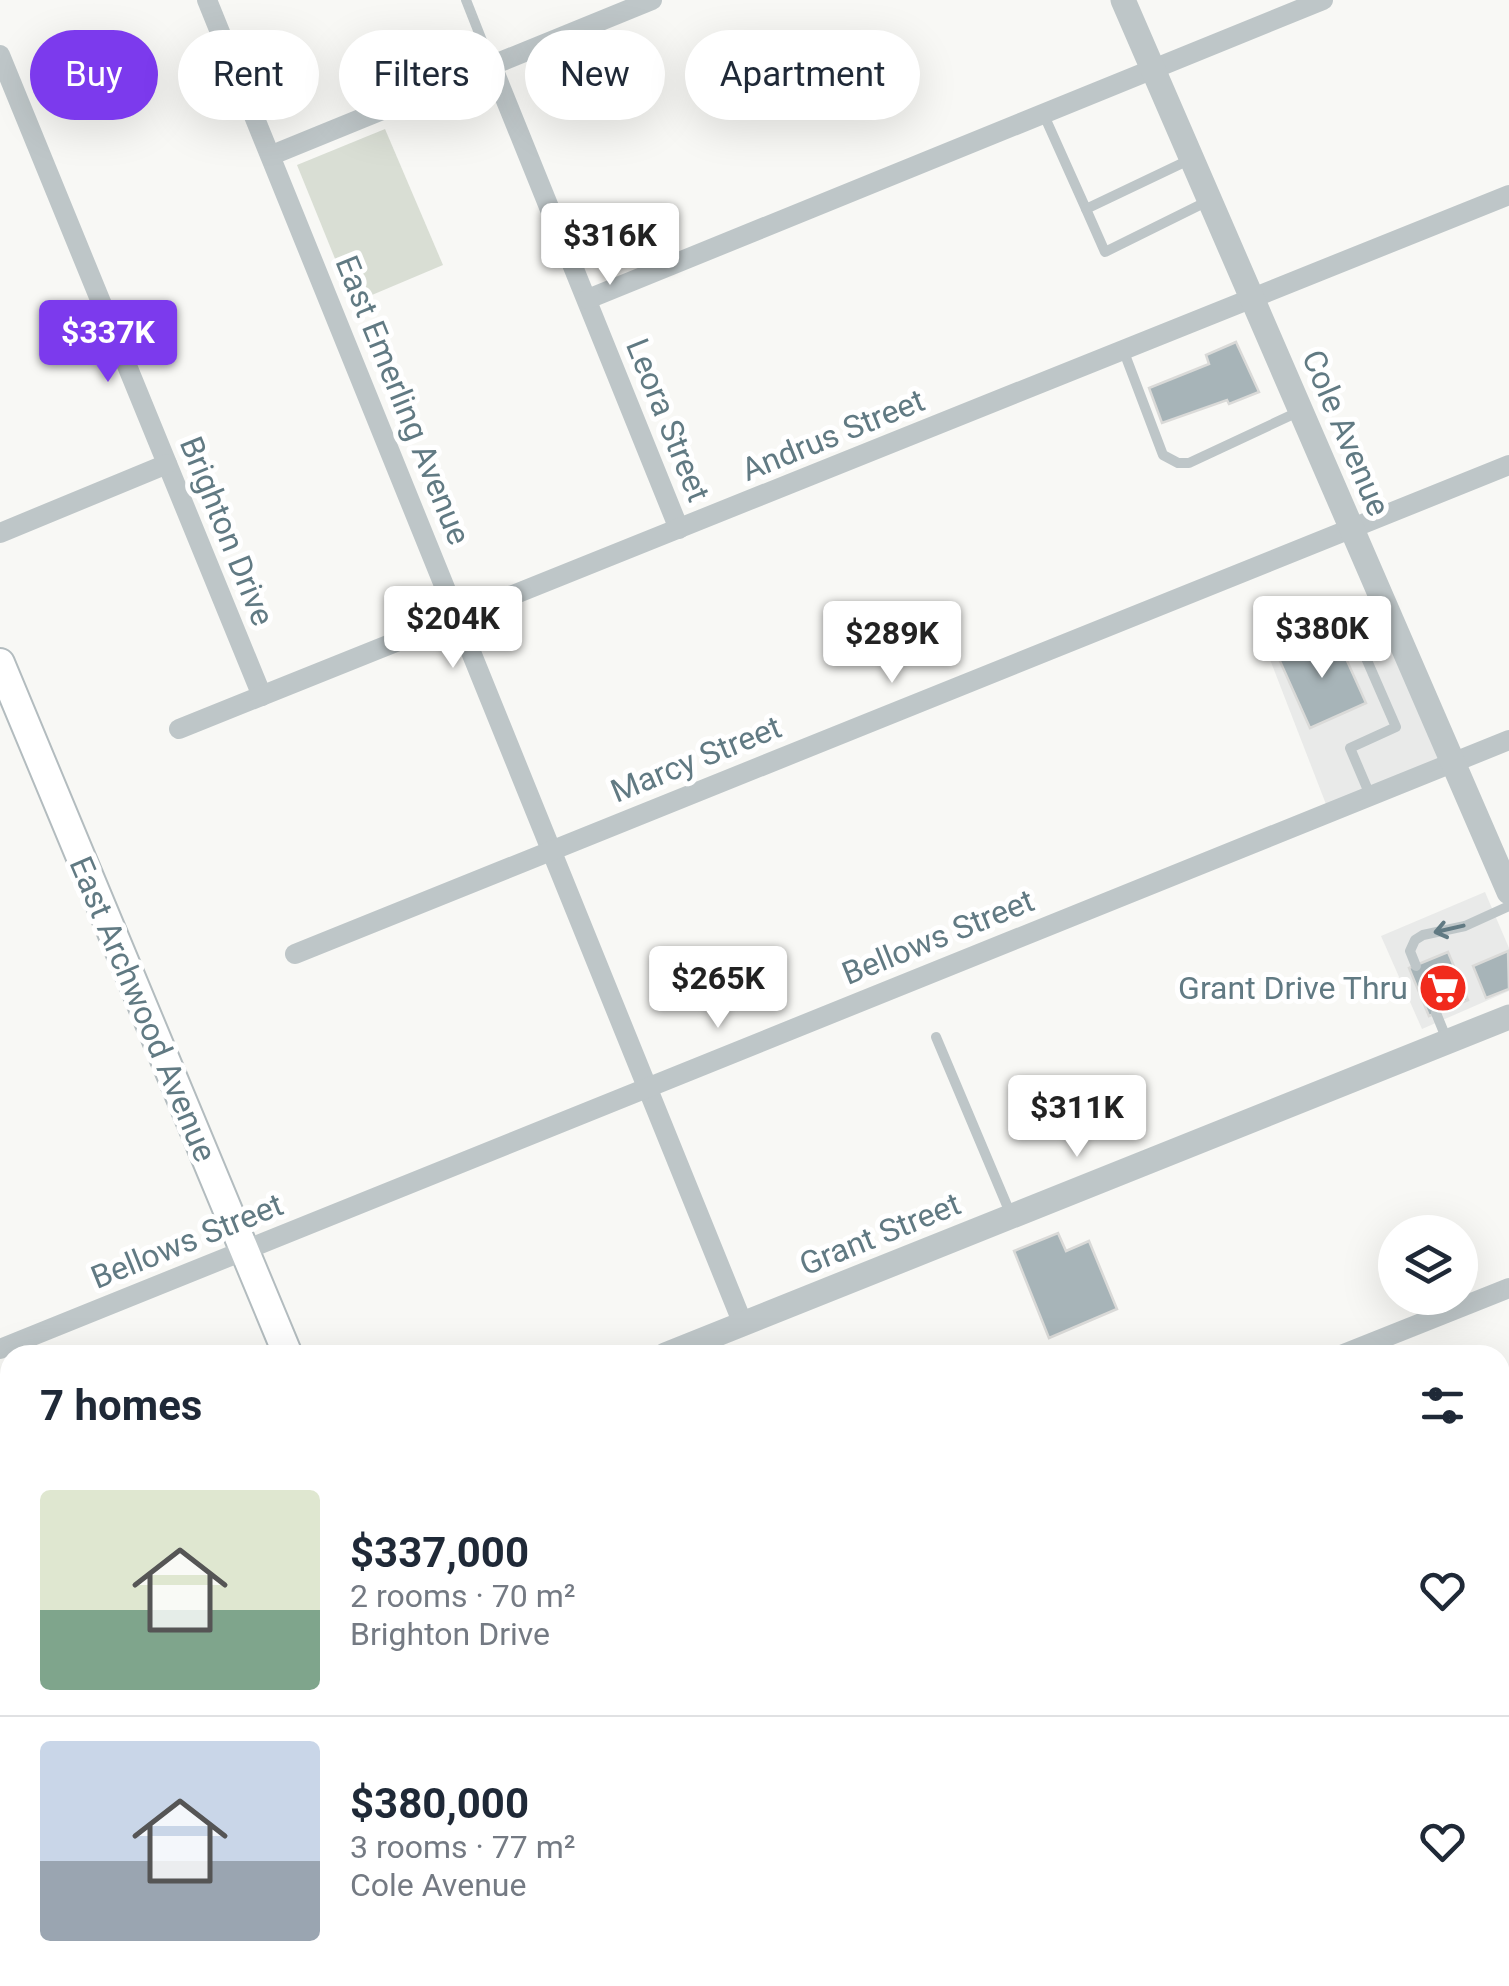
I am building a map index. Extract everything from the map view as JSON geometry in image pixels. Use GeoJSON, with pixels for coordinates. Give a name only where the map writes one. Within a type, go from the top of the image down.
{"type":"FeatureCollection","features":[{"type":"Feature","properties":{"kind":"main road","name":"East Archwood Avenue"},"geometry":{"type":"LineString","coordinates":[[0,663],[284,1345]]}},
{"type":"Feature","properties":{"kind":"street","name":"East Emerling Avenue"},"geometry":{"type":"LineString","coordinates":[[208,0],[743,1324]]}},
{"type":"Feature","properties":{"kind":"street"},"geometry":{"type":"LineString","coordinates":[[505,61],[652,0]]}},
{"type":"Feature","properties":{"kind":"street","name":"Cole Avenue"},"geometry":{"type":"LineString","coordinates":[[1124,0],[1509,892]]}},
{"type":"Feature","properties":{"kind":"street"},"geometry":{"type":"LineString","coordinates":[[588,298],[1323,0]]}},
{"type":"Feature","properties":{"kind":"street","name":"Brighton Drive"},"geometry":{"type":"LineString","coordinates":[[0,56],[262,696]]}},
{"type":"Feature","properties":{"kind":"street","name":"Leora Street"},"geometry":{"type":"LineString","coordinates":[[505,97],[679,529]]}},
{"type":"Feature","properties":{"kind":"street"},"geometry":{"type":"LineString","coordinates":[[272,155],[359,120]]}},
{"type":"Feature","properties":{"kind":"street","name":"Andrus Street"},"geometry":{"type":"LineString","coordinates":[[179,730],[1509,195]]}},
{"type":"Feature","properties":{"kind":"street"},"geometry":{"type":"LineString","coordinates":[[0,533],[167,464]]}},
{"type":"Feature","properties":{"kind":"street","name":"Marcy Street"},"geometry":{"type":"LineString","coordinates":[[295,954],[1509,465]]}},
{"type":"Feature","properties":{"kind":"street","name":"Bellows Street"},"geometry":{"type":"LineString","coordinates":[[10,1345],[1509,740]]}},
{"type":"Feature","properties":{"kind":"street","name":"Grant Street"},"geometry":{"type":"LineString","coordinates":[[690,1345],[1509,1016]]}},
{"type":"Feature","properties":{"kind":"street"},"geometry":{"type":"LineString","coordinates":[[1366,1345],[1509,1288]]}},
{"type":"Feature","properties":{"kind":"lane","name":"Leora Street"},"geometry":{"type":"LineString","coordinates":[[466,0],[478,30]]}},
{"type":"Feature","properties":{"kind":"lane"},"geometry":{"type":"LineString","coordinates":[[1043,112],[1105,252],[1211,200]]}},
{"type":"Feature","properties":{"kind":"lane"},"geometry":{"type":"LineString","coordinates":[[1086,210],[1192,158]]}},
{"type":"Feature","properties":{"kind":"lane"},"geometry":{"type":"LineString","coordinates":[[1124,352],[1163,454],[1178,463],[1189,463],[1301,411]]}},
{"type":"Feature","properties":{"kind":"lane"},"geometry":{"type":"LineString","coordinates":[[1370,795],[1350,748],[1396,727],[1359,642],[1394,626]]}},
{"type":"Feature","properties":{"kind":"lane"},"geometry":{"type":"LineString","coordinates":[[1416,966],[1410,951],[1414,940],[1465,926],[1509,906]]}},
{"type":"Feature","properties":{"kind":"lane"},"geometry":{"type":"LineString","coordinates":[[1436,1013],[1448,1041]]}},
{"type":"Feature","properties":{"kind":"lane"},"geometry":{"type":"LineString","coordinates":[[936,1037],[1012,1216]]}},
{"type":"Feature","properties":{"kind":"shaded area"},"geometry":{"type":"Polygon","coordinates":[[[385,129],[443,265],[353,303],[297,165],[385,129]]]}},
{"type":"Feature","properties":{"kind":"shaded area"},"geometry":{"type":"Polygon","coordinates":[[[1388,612],[1455,762],[1329,812],[1269,657],[1388,612]]]}},
{"type":"Feature","properties":{"kind":"shaded area"},"geometry":{"type":"Polygon","coordinates":[[[1485,892],[1509,948],[1509,991],[1422,1029],[1381,936],[1485,892]]]}},
{"type":"Feature","properties":{"kind":"building"},"geometry":{"type":"Polygon","coordinates":[[[1236,342],[1259,392],[1162,423],[1149,388],[1209,364],[1206,355],[1236,342]]]}},
{"type":"Feature","properties":{"kind":"building"},"geometry":{"type":"Polygon","coordinates":[[[1335,634],[1366,703],[1310,728],[1279,659],[1335,634]]]}},
{"type":"Feature","properties":{"kind":"building"},"geometry":{"type":"Polygon","coordinates":[[[1508,951],[1509,989],[1486,998],[1473,966],[1508,951]]]}},
{"type":"Feature","properties":{"kind":"building"},"geometry":{"type":"Polygon","coordinates":[[[1448,952],[1468,1000],[1429,1016],[1409,968],[1448,952]]]}},
{"type":"Feature","properties":{"kind":"building"},"geometry":{"type":"Polygon","coordinates":[[[1058,1233],[1066,1251],[1089,1241],[1117,1309],[1049,1338],[1014,1251],[1058,1233]]]}},
{"type":"Feature","properties":{"kind":"place","name":"Grant Drive Thru"},"geometry":{"type":"Point","coordinates":[1443,988]}}]}
